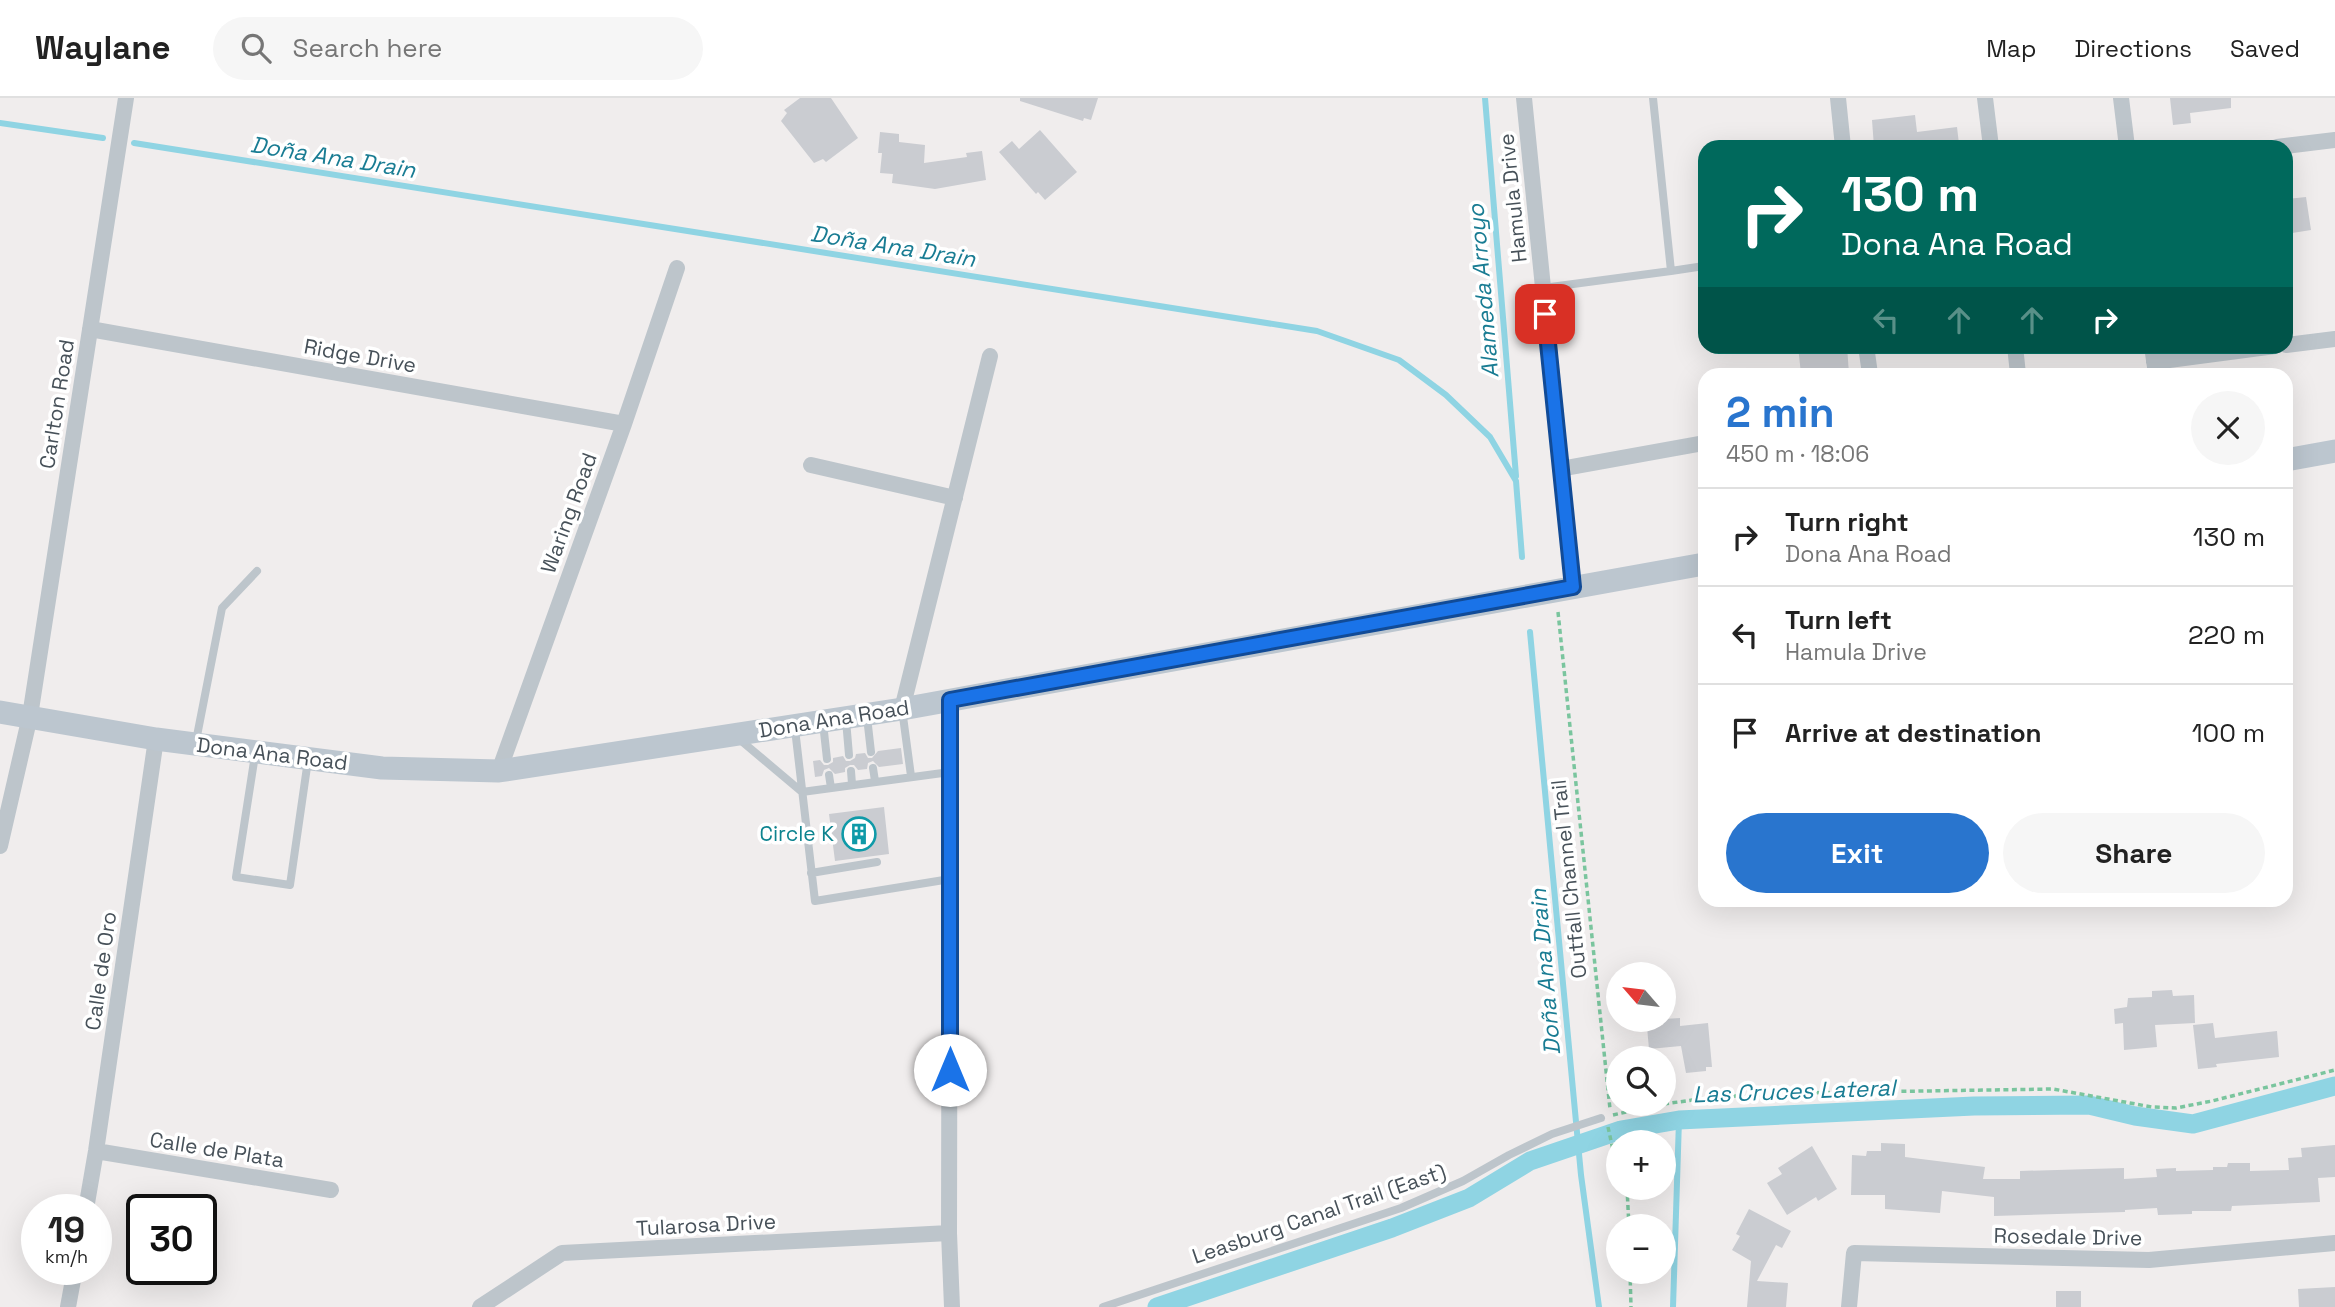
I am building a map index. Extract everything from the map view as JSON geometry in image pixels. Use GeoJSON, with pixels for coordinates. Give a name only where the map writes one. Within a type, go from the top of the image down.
{"type":"FeatureCollection","features":[{"type":"Feature","properties":{"kind":"street","name":"Carlton Road"},"geometry":{"type":"LineString","coordinates":[[0,846],[30,716],[126,98]]}},
{"type":"Feature","properties":{"kind":"street","name":"Hamula Drive"},"geometry":{"type":"LineString","coordinates":[[1524,98],[1560,468],[1564,589]]}},
{"type":"Feature","properties":{"kind":"street"},"geometry":{"type":"LineString","coordinates":[[1838,98],[1842,140]]}},
{"type":"Feature","properties":{"kind":"street"},"geometry":{"type":"LineString","coordinates":[[1985,98],[1990,140]]}},
{"type":"Feature","properties":{"kind":"street"},"geometry":{"type":"LineString","coordinates":[[2121,98],[2126,140]]}},
{"type":"Feature","properties":{"kind":"street"},"geometry":{"type":"LineString","coordinates":[[2293,145],[2335,140]]}},
{"type":"Feature","properties":{"kind":"street","name":"Waring Road"},"geometry":{"type":"LineString","coordinates":[[499,771],[677,268]]}},
{"type":"Feature","properties":{"kind":"street","name":"Ridge Drive"},"geometry":{"type":"LineString","coordinates":[[90,329],[624,424]]}},
{"type":"Feature","properties":{"kind":"street"},"geometry":{"type":"LineString","coordinates":[[2293,344],[2335,339]]}},
{"type":"Feature","properties":{"kind":"street"},"geometry":{"type":"LineString","coordinates":[[2154,361],[2210,354]]}},
{"type":"Feature","properties":{"kind":"street"},"geometry":{"type":"LineString","coordinates":[[902,709],[990,356]]}},
{"type":"Feature","properties":{"kind":"street"},"geometry":{"type":"LineString","coordinates":[[1560,468],[1698,444]]}},
{"type":"Feature","properties":{"kind":"street"},"geometry":{"type":"LineString","coordinates":[[2293,459],[2335,451]]}},
{"type":"Feature","properties":{"kind":"street"},"geometry":{"type":"LineString","coordinates":[[811,465],[955,498]]}},
{"type":"Feature","properties":{"kind":"street","name":"Dona Ana Road"},"geometry":{"type":"LineString","coordinates":[[0,712],[156,739],[382,768],[499,771],[902,709],[1698,565]]}},
{"type":"Feature","properties":{"kind":"street"},"geometry":{"type":"LineString","coordinates":[[950,700],[951,1307]]}},
{"type":"Feature","properties":{"kind":"street","name":"Calle de Oro"},"geometry":{"type":"LineString","coordinates":[[89,1194],[156,739]]}},
{"type":"Feature","properties":{"kind":"street","name":"Calle de Plata"},"geometry":{"type":"LineString","coordinates":[[96,1151],[331,1190]]}},
{"type":"Feature","properties":{"kind":"street","name":"Tularosa Drive"},"geometry":{"type":"LineString","coordinates":[[480,1307],[562,1253],[950,1234]]}},
{"type":"Feature","properties":{"kind":"street","name":"Rosedale Drive"},"geometry":{"type":"LineString","coordinates":[[1849,1307],[1854,1253],[2149,1260],[2335,1243]]}},
{"type":"Feature","properties":{"kind":"street"},"geometry":{"type":"LineString","coordinates":[[68,1307],[72,1285]]}},
{"type":"Feature","properties":{"kind":"lane"},"geometry":{"type":"LineString","coordinates":[[1653,98],[1671,271]]}},
{"type":"Feature","properties":{"kind":"lane"},"geometry":{"type":"LineString","coordinates":[[1543,288],[1698,267]]}},
{"type":"Feature","properties":{"kind":"lane"},"geometry":{"type":"LineString","coordinates":[[195,744],[222,608],[257,571]]}},
{"type":"Feature","properties":{"kind":"lane"},"geometry":{"type":"LineString","coordinates":[[902,709],[911,776]]}},
{"type":"Feature","properties":{"kind":"lane"},"geometry":{"type":"LineString","coordinates":[[845,718],[871,752]]}},
{"type":"Feature","properties":{"kind":"lane"},"geometry":{"type":"LineString","coordinates":[[845,718],[849,755]]}},
{"type":"Feature","properties":{"kind":"lane"},"geometry":{"type":"LineString","coordinates":[[827,759],[845,718]]}},
{"type":"Feature","properties":{"kind":"lane"},"geometry":{"type":"LineString","coordinates":[[795,726],[815,901],[950,879]]}},
{"type":"Feature","properties":{"kind":"lane"},"geometry":{"type":"LineString","coordinates":[[735,735],[802,792],[950,772]]}},
{"type":"Feature","properties":{"kind":"lane"},"geometry":{"type":"LineString","coordinates":[[255,752],[236,877],[290,886],[309,759]]}},
{"type":"Feature","properties":{"kind":"lane"},"geometry":{"type":"LineString","coordinates":[[873,768],[874,781]]}},
{"type":"Feature","properties":{"kind":"lane"},"geometry":{"type":"LineString","coordinates":[[851,771],[852,784]]}},
{"type":"Feature","properties":{"kind":"lane"},"geometry":{"type":"LineString","coordinates":[[829,775],[831,788]]}},
{"type":"Feature","properties":{"kind":"lane"},"geometry":{"type":"LineString","coordinates":[[811,873],[877,862]]}},
{"type":"Feature","properties":{"kind":"lane","name":"Leasburg Canal Trail (East)"},"geometry":{"type":"LineString","coordinates":[[1103,1307],[1401,1208],[1462,1181],[1552,1134],[1605,1117]]}},
{"type":"Feature","properties":{"kind":"path","name":"Outfall Channel Trail"},"geometry":{"type":"LineString","coordinates":[[1564,589],[1585,866],[1602,1048],[1609,1093],[1605,1117],[1608,1130]]}},
{"type":"Feature","properties":{"kind":"path"},"geometry":{"type":"LineString","coordinates":[[1676,1102],[1714,1097],[1796,1093],[2053,1089],[2152,1107],[2176,1108],[2335,1070]]}},
{"type":"Feature","properties":{"kind":"path"},"geometry":{"type":"LineString","coordinates":[[1605,1117],[1609,1116]]}},
{"type":"Feature","properties":{"kind":"path"},"geometry":{"type":"LineString","coordinates":[[1630,1284],[1631,1307]]}},
{"type":"Feature","properties":{"kind":"building"},"geometry":{"type":"Polygon","coordinates":[[[800,98],[831,98],[858,138],[826,162],[823,159],[814,163],[781,121],[787,113],[784,110],[800,98]]]}},
{"type":"Feature","properties":{"kind":"building"},"geometry":{"type":"Polygon","coordinates":[[[1020,98],[1098,98],[1091,120],[1084,118],[1083,121],[1020,101],[1020,98]]]}},
{"type":"Feature","properties":{"kind":"building"},"geometry":{"type":"Polygon","coordinates":[[[2170,98],[2231,98],[2231,108],[2190,113],[2191,123],[2173,125],[2170,98]]]}},
{"type":"Feature","properties":{"kind":"building"},"geometry":{"type":"Polygon","coordinates":[[[1915,115],[1917,132],[1957,127],[1959,140],[1873,140],[1872,120],[1915,115]]]}},
{"type":"Feature","properties":{"kind":"building"},"geometry":{"type":"Polygon","coordinates":[[[1040,130],[1077,172],[1045,200],[1038,192],[1036,194],[999,152],[1012,141],[1019,149],[1040,130]]]}},
{"type":"Feature","properties":{"kind":"building"},"geometry":{"type":"Polygon","coordinates":[[[880,132],[899,134],[899,142],[925,145],[924,163],[967,157],[966,153],[982,151],[986,180],[935,189],[892,183],[893,174],[880,173],[880,132]]]}},
{"type":"Feature","properties":{"kind":"building"},"geometry":{"type":"Polygon","coordinates":[[[2306,197],[2311,230],[2293,233],[2293,198],[2306,197]]]}},
{"type":"Feature","properties":{"kind":"building"},"geometry":{"type":"Polygon","coordinates":[[[1799,354],[1848,354],[1849,368],[1800,368],[1799,354]]]}},
{"type":"Feature","properties":{"kind":"building"},"geometry":{"type":"Polygon","coordinates":[[[901,748],[903,764],[879,767],[873,761],[868,763],[867,769],[858,770],[854,765],[850,765],[845,768],[845,772],[835,774],[829,768],[824,770],[822,776],[815,777],[813,761],[820,760],[824,765],[828,765],[833,762],[833,758],[843,756],[846,761],[850,761],[856,754],[865,753],[868,758],[872,758],[878,751],[901,748]]]}},
{"type":"Feature","properties":{"kind":"building","name":"Circle K"},"geometry":{"type":"Polygon","coordinates":[[[884,807],[889,854],[835,861],[829,814],[884,807]]]}},
{"type":"Feature","properties":{"kind":"building"},"geometry":{"type":"Polygon","coordinates":[[[2172,990],[2173,996],[2194,995],[2195,1023],[2155,1025],[2157,1047],[2124,1050],[2123,1023],[2115,1024],[2114,1009],[2127,1007],[2128,998],[2152,997],[2152,991],[2172,990]]]}},
{"type":"Feature","properties":{"kind":"building"},"geometry":{"type":"Polygon","coordinates":[[[1676,1018],[1680,1018],[1680,1026],[1708,1023],[1712,1067],[1706,1067],[1706,1071],[1686,1073],[1681,1046],[1649,1046],[1647,1032],[1676,1032],[1676,1018]]]}},
{"type":"Feature","properties":{"kind":"building"},"geometry":{"type":"Polygon","coordinates":[[[2213,1023],[2215,1038],[2277,1031],[2279,1057],[2216,1064],[2217,1067],[2198,1069],[2193,1025],[2213,1023]]]}},
{"type":"Feature","properties":{"kind":"building"},"geometry":{"type":"Polygon","coordinates":[[[1881,1143],[1905,1144],[1905,1157],[1985,1167],[1983,1179],[2020,1179],[2020,1171],[2124,1168],[2124,1179],[2157,1177],[2156,1169],[2213,1170],[2213,1167],[2227,1167],[2228,1163],[2250,1163],[2250,1171],[2289,1170],[2288,1158],[2302,1157],[2301,1148],[2335,1145],[2335,1177],[2318,1178],[2320,1202],[2232,1206],[2231,1211],[2192,1211],[2192,1214],[2158,1215],[2157,1208],[2125,1212],[1994,1216],[1994,1197],[1942,1191],[1940,1213],[1885,1209],[1885,1195],[1851,1195],[1852,1155],[1866,1156],[1867,1151],[1881,1151],[1881,1143]]]}},
{"type":"Feature","properties":{"kind":"building"},"geometry":{"type":"Polygon","coordinates":[[[1812,1146],[1837,1189],[1818,1201],[1816,1197],[1787,1215],[1767,1183],[1782,1174],[1778,1168],[1812,1146]]]}},
{"type":"Feature","properties":{"kind":"building"},"geometry":{"type":"Polygon","coordinates":[[[1749,1209],[1791,1231],[1782,1248],[1776,1245],[1757,1281],[1788,1283],[1786,1307],[1747,1307],[1751,1261],[1732,1250],[1740,1236],[1736,1234],[1749,1209]]]}},
{"type":"Feature","properties":{"kind":"building"},"geometry":{"type":"Polygon","coordinates":[[[2335,1287],[2335,1307],[2299,1307],[2298,1289],[2335,1287]]]}},
{"type":"Feature","properties":{"kind":"building"},"geometry":{"type":"Polygon","coordinates":[[[2056,1291],[2081,1291],[2081,1307],[2056,1307],[2056,1291]]]}},
{"type":"Feature","properties":{"kind":"waterway","name":"Alameda Arroyo"},"geometry":{"type":"LineString","coordinates":[[1485,98],[1516,476]]}},
{"type":"Feature","properties":{"kind":"waterway","name":"Doña Ana Drain"},"geometry":{"type":"LineString","coordinates":[[0,123],[103,138]]}},
{"type":"Feature","properties":{"kind":"waterway","name":"Doña Ana Drain"},"geometry":{"type":"LineString","coordinates":[[134,143],[1317,331],[1399,360],[1446,395],[1490,437],[1516,481],[1522,557]]}},
{"type":"Feature","properties":{"kind":"waterway","name":"Doña Ana Drain"},"geometry":{"type":"LineString","coordinates":[[1530,632],[1581,1175],[1599,1307]]}},
{"type":"Feature","properties":{"kind":"waterway","name":"Las Cruces Lateral"},"geometry":{"type":"LineString","coordinates":[[1157,1307],[1392,1228],[1469,1198],[1530,1161],[1621,1130],[1679,1120],[1974,1106],[2089,1105],[2135,1116],[2193,1124],[2335,1086]]}},
{"type":"Feature","properties":{"kind":"waterway"},"geometry":{"type":"LineString","coordinates":[[1673,1307],[1679,1120]]}},
{"type":"Feature","properties":{"kind":"place","name":"Circle K"},"geometry":{"type":"Point","coordinates":[859,834]}},
{"type":"Feature","properties":{"kind":"route"},"geometry":{"type":"LineString","coordinates":[[950,1070],[950,700],[1573,587],[1545,314]]}}]}
